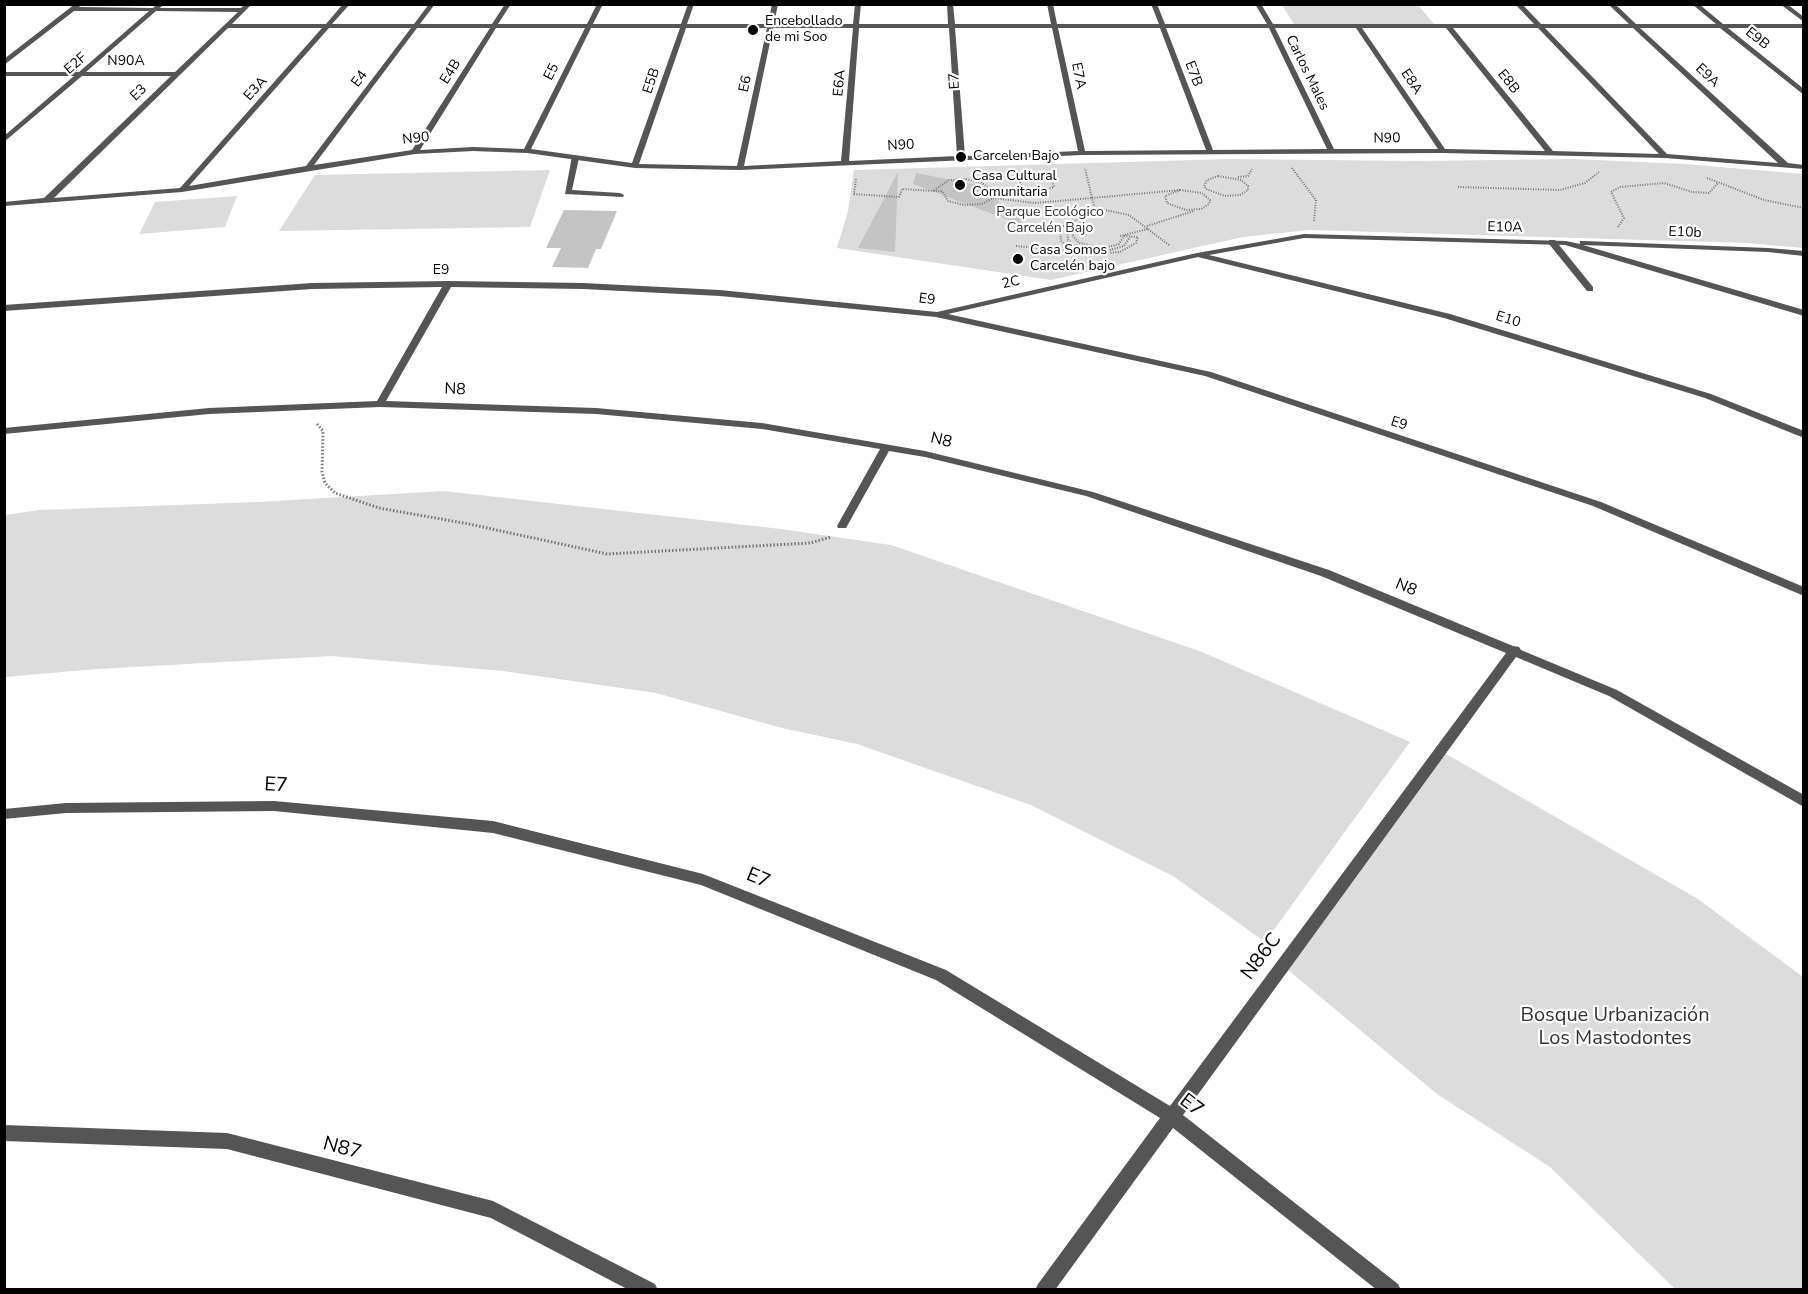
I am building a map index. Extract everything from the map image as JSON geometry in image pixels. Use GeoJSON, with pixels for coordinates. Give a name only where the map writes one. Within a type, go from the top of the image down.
{"type":"FeatureCollection","features":[{"type":"Feature","properties":{"kind":"street","name":"E3A"},"geometry":{"type":"LineString","coordinates":[[183,190],[347,4]]}},
{"type":"Feature","properties":{"kind":"street","name":"E4"},"geometry":{"type":"LineString","coordinates":[[308,168],[432,4]]}},
{"type":"Feature","properties":{"kind":"street","name":"E4B"},"geometry":{"type":"LineString","coordinates":[[415,152],[508,4]]}},
{"type":"Feature","properties":{"kind":"street","name":"E5"},"geometry":{"type":"LineString","coordinates":[[527,151],[600,4]]}},
{"type":"Feature","properties":{"kind":"street","name":"E5B"},"geometry":{"type":"LineString","coordinates":[[635,166],[691,4]]}},
{"type":"Feature","properties":{"kind":"street","name":"E6"},"geometry":{"type":"LineString","coordinates":[[740,168],[776,4]]}},
{"type":"Feature","properties":{"kind":"street","name":"E6A"},"geometry":{"type":"LineString","coordinates":[[845,163],[858,4]]}},
{"type":"Feature","properties":{"kind":"street","name":"E7"},"geometry":{"type":"LineString","coordinates":[[950,4],[961,157]]}},
{"type":"Feature","properties":{"kind":"street","name":"E7A"},"geometry":{"type":"LineString","coordinates":[[1050,4],[1082,153]]}},
{"type":"Feature","properties":{"kind":"street","name":"E7B"},"geometry":{"type":"LineString","coordinates":[[1154,4],[1210,152]]}},
{"type":"Feature","properties":{"kind":"street","name":"Carlos Males"},"geometry":{"type":"LineString","coordinates":[[1258,4],[1271,26],[1332,153]]}},
{"type":"Feature","properties":{"kind":"street"},"geometry":{"type":"LineString","coordinates":[[1518,4],[1665,156]]}},
{"type":"Feature","properties":{"kind":"street","name":"E9A"},"geometry":{"type":"LineString","coordinates":[[1611,4],[1786,166]]}},
{"type":"Feature","properties":{"kind":"street","name":"E9B"},"geometry":{"type":"LineString","coordinates":[[1695,4],[1803,93]]}},
{"type":"Feature","properties":{"kind":"street"},"geometry":{"type":"LineString","coordinates":[[1785,6],[1803,7]]}},
{"type":"Feature","properties":{"kind":"street"},"geometry":{"type":"LineString","coordinates":[[1785,6],[1803,20]]}},
{"type":"Feature","properties":{"kind":"street"},"geometry":{"type":"LineString","coordinates":[[4,63],[77,7],[246,7]]}},
{"type":"Feature","properties":{"kind":"street","name":"E2F"},"geometry":{"type":"LineString","coordinates":[[4,140],[158,7]]}},
{"type":"Feature","properties":{"kind":"street","name":"E3"},"geometry":{"type":"LineString","coordinates":[[47,200],[246,7]]}},
{"type":"Feature","properties":{"kind":"street"},"geometry":{"type":"LineString","coordinates":[[228,26],[1803,26]]}},
{"type":"Feature","properties":{"kind":"street","name":"E8A"},"geometry":{"type":"LineString","coordinates":[[1358,26],[1443,151]]}},
{"type":"Feature","properties":{"kind":"street","name":"E8B"},"geometry":{"type":"LineString","coordinates":[[1449,27],[1550,152]]}},
{"type":"Feature","properties":{"kind":"street","name":"N90A"},"geometry":{"type":"LineString","coordinates":[[4,74],[176,74]]}},
{"type":"Feature","properties":{"kind":"street","name":"N90"},"geometry":{"type":"LineString","coordinates":[[4,204],[183,190],[415,152],[473,149],[527,151],[635,166],[740,168],[1082,153],[1443,151],[1665,156],[1803,167]]}},
{"type":"Feature","properties":{"kind":"street"},"geometry":{"type":"LineString","coordinates":[[575,158],[568,192],[620,195]]}},
{"type":"Feature","properties":{"kind":"street","name":"E10A"},"geometry":{"type":"LineString","coordinates":[[1197,255],[1304,236],[1566,243],[1803,313]]}},
{"type":"Feature","properties":{"kind":"street"},"geometry":{"type":"LineString","coordinates":[[1552,242],[1590,289]]}},
{"type":"Feature","properties":{"kind":"street","name":"E10b"},"geometry":{"type":"LineString","coordinates":[[1566,243],[1768,250],[1803,254]]}},
{"type":"Feature","properties":{"kind":"street","name":"2C"},"geometry":{"type":"LineString","coordinates":[[936,314],[1197,255]]}},
{"type":"Feature","properties":{"kind":"street","name":"E10"},"geometry":{"type":"LineString","coordinates":[[1197,255],[1447,316],[1708,396],[1803,435]]}},
{"type":"Feature","properties":{"kind":"street"},"geometry":{"type":"LineString","coordinates":[[380,404],[448,284]]}},
{"type":"Feature","properties":{"kind":"street","name":"E9"},"geometry":{"type":"LineString","coordinates":[[4,308],[312,286],[448,284],[583,286],[720,293],[936,314],[1208,374],[1597,504],[1803,592]]}},
{"type":"Feature","properties":{"kind":"street","name":"N8"},"geometry":{"type":"LineString","coordinates":[[4,431],[209,411],[380,404],[596,411],[762,426],[925,454],[1100,498],[1325,573],[1515,650],[1613,693],[1803,802]]}},
{"type":"Feature","properties":{"kind":"street"},"geometry":{"type":"LineString","coordinates":[[842,526],[886,447]]}},
{"type":"Feature","properties":{"kind":"street","name":"N86C"},"geometry":{"type":"LineString","coordinates":[[1044,1290],[1170,1115],[1515,650]]}},
{"type":"Feature","properties":{"kind":"street","name":"E7"},"geometry":{"type":"LineString","coordinates":[[4,814],[66,808],[274,806],[297,808],[493,827],[703,880],[941,975],[1170,1115],[1392,1290]]}},
{"type":"Feature","properties":{"kind":"street","name":"N87"},"geometry":{"type":"LineString","coordinates":[[4,1133],[227,1140],[493,1210],[649,1290]]}},
{"type":"Feature","properties":{"kind":"path"},"geometry":{"type":"LineString","coordinates":[[1289,165],[1316,200],[1316,218],[1311,225]]}},
{"type":"Feature","properties":{"kind":"path"},"geometry":{"type":"LineString","coordinates":[[1085,167],[1095,208],[1129,215],[1177,251]]}},
{"type":"Feature","properties":{"kind":"path"},"geometry":{"type":"LineString","coordinates":[[1458,187],[1560,190],[1585,183],[1603,171]]}},
{"type":"Feature","properties":{"kind":"path"},"geometry":{"type":"LineString","coordinates":[[1700,175],[1764,200],[1803,208]]}},
{"type":"Feature","properties":{"kind":"path"},"geometry":{"type":"LineString","coordinates":[[1218,176],[1241,180],[1248,186],[1245,193],[1233,196],[1218,195],[1206,189],[1204,186],[1207,180],[1218,176]]}},
{"type":"Feature","properties":{"kind":"path"},"geometry":{"type":"LineString","coordinates":[[1035,177],[1048,179],[1054,184],[1051,190],[1039,192],[1026,190],[1020,184],[1024,179],[1035,177]]}},
{"type":"Feature","properties":{"kind":"path"},"geometry":{"type":"LineString","coordinates":[[993,198],[996,191],[987,191],[987,187],[982,183],[966,179],[949,180],[933,191],[942,191],[948,201],[964,205],[982,204],[993,198],[1035,203],[1180,190],[1196,191],[1207,196],[1209,204],[1201,209],[1120,236]]}},
{"type":"Feature","properties":{"kind":"path"},"geometry":{"type":"LineString","coordinates":[[1614,232],[1624,218],[1611,192],[1620,187],[1664,183],[1692,192],[1709,193],[1718,183]]}},
{"type":"Feature","properties":{"kind":"path"},"geometry":{"type":"LineString","coordinates":[[1180,190],[1165,196],[1167,203],[1186,210],[1201,209]]}},
{"type":"Feature","properties":{"kind":"path"},"geometry":{"type":"LineString","coordinates":[[1016,246],[1094,254],[1120,252],[1136,243],[1138,237],[1130,237],[1124,246],[1106,251],[1083,248],[1068,240],[1066,235],[1073,225],[1085,220],[1083,216],[1060,228],[1059,235],[1061,241],[1080,251]]}},
{"type":"Feature","properties":{"kind":"path"},"geometry":{"type":"LineString","coordinates":[[303,407],[323,431],[322,472],[325,483],[335,493],[379,508],[469,524],[607,554],[810,543],[834,536],[842,526]]}},
{"type":"Feature","properties":{"kind":"green space"},"geometry":{"type":"Polygon","coordinates":[[[1282,5],[1418,5],[1434,24],[1294,24],[1282,5]]]}},
{"type":"Feature","properties":{"kind":"green space","name":"Parque Ecológico Carcelén Bajo"},"geometry":{"type":"Polygon","coordinates":[[[1228,159],[1419,161],[1574,159],[1685,164],[1803,174],[1803,248],[1746,243],[1309,230],[1243,237],[1051,280],[837,248],[848,211],[854,170],[1228,159]]]}},
{"type":"Feature","properties":{"kind":"green space"},"geometry":{"type":"Polygon","coordinates":[[[550,170],[530,227],[279,231],[315,175],[550,170]]]}},
{"type":"Feature","properties":{"kind":"green space"},"geometry":{"type":"Polygon","coordinates":[[[237,196],[225,227],[139,234],[155,202],[237,196]]]}},
{"type":"Feature","properties":{"kind":"green space"},"geometry":{"type":"Polygon","coordinates":[[[444,491],[781,529],[891,545],[1202,652],[1410,742],[1265,942],[1173,876],[1031,805],[857,744],[782,728],[656,693],[503,671],[332,656],[97,669],[5,677],[5,515],[39,510],[258,502],[444,491]]]}},
{"type":"Feature","properties":{"kind":"green space","name":"Bosque Urbanización Los Mastodontes"},"geometry":{"type":"Polygon","coordinates":[[[1441,751],[1698,899],[1803,977],[1803,1289],[1675,1289],[1550,1167],[1437,1094],[1282,965],[1441,751]]]}},
{"type":"Feature","properties":{"kind":"building"},"geometry":{"type":"Polygon","coordinates":[[[898,172],[895,252],[858,248],[898,172]]]}},
{"type":"Feature","properties":{"kind":"building"},"geometry":{"type":"Polygon","coordinates":[[[916,173],[978,185],[1022,220],[1019,224],[913,184],[916,173]]]}},
{"type":"Feature","properties":{"kind":"building"},"geometry":{"type":"Polygon","coordinates":[[[564,210],[617,211],[601,249],[596,249],[588,268],[552,267],[561,248],[546,248],[564,210]]]}},
{"type":"Feature","properties":{"kind":"place","name":"Encebollado de mi Soo"},"geometry":{"type":"Point","coordinates":[753,30]}},
{"type":"Feature","properties":{"kind":"place","name":"Carcelen Bajo"},"geometry":{"type":"Point","coordinates":[961,157]}},
{"type":"Feature","properties":{"kind":"place","name":"Casa Cultural Comunitaria"},"geometry":{"type":"Point","coordinates":[960,185]}},
{"type":"Feature","properties":{"kind":"place","name":"Casa Somos Carcelén bajo"},"geometry":{"type":"Point","coordinates":[1018,259]}}]}
